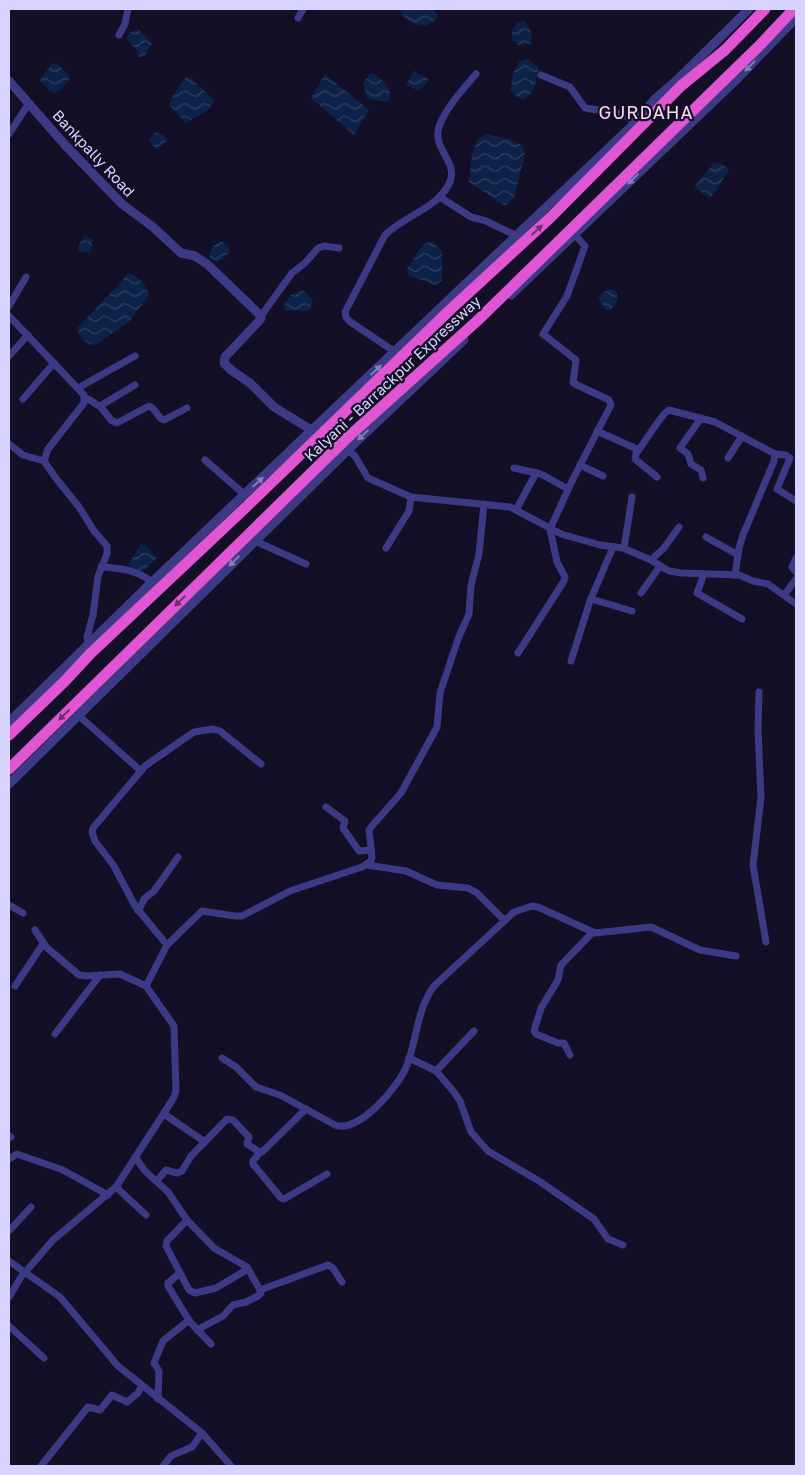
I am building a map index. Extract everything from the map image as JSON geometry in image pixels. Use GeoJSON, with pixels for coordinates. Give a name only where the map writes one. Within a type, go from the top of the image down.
{"type":"FeatureCollection","features":[{"type":"Feature","properties":{"kind":"highway","name":"Kalyani - Barrackpur Expressway"},"geometry":{"type":"LineString","coordinates":[[9,735],[90,654],[244,509],[451,309],[551,217],[681,86],[725,50],[765,9]]}},
{"type":"Feature","properties":{"kind":"highway","name":"Kalyani - Barrackpur Expressway"},"geometry":{"type":"LineString","coordinates":[[9,768],[348,437],[483,314],[759,46],[794,9]]}},
{"type":"Feature","properties":{"kind":"street"},"geometry":{"type":"LineString","coordinates":[[119,35],[125,24],[128,9]]}},
{"type":"Feature","properties":{"kind":"street"},"geometry":{"type":"LineString","coordinates":[[298,18],[303,9]]}},
{"type":"Feature","properties":{"kind":"street"},"geometry":{"type":"LineString","coordinates":[[9,722],[152,582],[517,236],[749,9]]}},
{"type":"Feature","properties":{"kind":"street"},"geometry":{"type":"LineString","coordinates":[[9,784],[255,540],[736,80],[796,18]]}},
{"type":"Feature","properties":{"kind":"street"},"geometry":{"type":"LineString","coordinates":[[395,352],[349,321],[346,318],[345,312],[385,235],[395,225],[440,197],[447,188],[452,178],[452,172],[438,138],[440,123],[455,100],[476,74]]}},
{"type":"Feature","properties":{"kind":"street"},"geometry":{"type":"LineString","coordinates":[[541,75],[570,87],[584,108],[608,110],[624,114],[634,123]]}},
{"type":"Feature","properties":{"kind":"street","name":"Bankpally Road"},"geometry":{"type":"LineString","coordinates":[[9,81],[66,146],[122,204],[153,227],[181,253],[195,256],[207,264],[261,316]]}},
{"type":"Feature","properties":{"kind":"street"},"geometry":{"type":"LineString","coordinates":[[9,134],[29,103]]}},
{"type":"Feature","properties":{"kind":"street"},"geometry":{"type":"LineString","coordinates":[[440,197],[471,217],[486,221],[517,236]]}},
{"type":"Feature","properties":{"kind":"street"},"geometry":{"type":"LineString","coordinates":[[518,653],[565,579],[557,562],[550,529],[611,405],[611,401],[573,383],[576,360],[543,334],[567,296],[585,246],[575,235]]}},
{"type":"Feature","properties":{"kind":"street"},"geometry":{"type":"LineString","coordinates":[[312,431],[274,407],[250,383],[231,370],[224,362],[225,357],[259,322],[261,316],[292,273],[305,263],[318,248],[324,246],[339,248]]}},
{"type":"Feature","properties":{"kind":"street"},"geometry":{"type":"LineString","coordinates":[[9,306],[26,277]]}},
{"type":"Feature","properties":{"kind":"street"},"geometry":{"type":"LineString","coordinates":[[9,316],[78,388],[85,398],[84,403],[48,448],[44,461]]}},
{"type":"Feature","properties":{"kind":"street"},"geometry":{"type":"LineString","coordinates":[[9,356],[28,335]]}},
{"type":"Feature","properties":{"kind":"street"},"geometry":{"type":"LineString","coordinates":[[78,388],[135,356]]}},
{"type":"Feature","properties":{"kind":"street"},"geometry":{"type":"LineString","coordinates":[[23,399],[54,363]]}},
{"type":"Feature","properties":{"kind":"street"},"geometry":{"type":"LineString","coordinates":[[100,406],[135,386]]}},
{"type":"Feature","properties":{"kind":"street"},"geometry":{"type":"LineString","coordinates":[[85,398],[91,399],[100,406],[111,420],[117,423],[149,406],[164,420],[187,408]]}},
{"type":"Feature","properties":{"kind":"street"},"geometry":{"type":"LineString","coordinates":[[657,477],[635,459],[638,451],[666,410],[672,410],[715,422],[781,454],[789,456],[790,460],[778,489],[796,501]]}},
{"type":"Feature","properties":{"kind":"street"},"geometry":{"type":"LineString","coordinates":[[701,418],[680,448],[688,454],[691,464],[701,470],[703,478]]}},
{"type":"Feature","properties":{"kind":"street"},"geometry":{"type":"LineString","coordinates":[[597,431],[638,451]]}},
{"type":"Feature","properties":{"kind":"street"},"geometry":{"type":"LineString","coordinates":[[728,458],[742,436]]}},
{"type":"Feature","properties":{"kind":"street"},"geometry":{"type":"LineString","coordinates":[[9,444],[23,455],[44,461],[79,507],[94,531],[107,546],[107,554],[98,576],[93,615],[87,638],[88,646]]}},
{"type":"Feature","properties":{"kind":"street"},"geometry":{"type":"LineString","coordinates":[[348,450],[355,456],[368,478],[411,496],[502,505],[516,510],[550,529],[578,540],[613,548],[624,548],[675,572],[735,575],[768,584],[785,594],[796,604]]}},
{"type":"Feature","properties":{"kind":"street"},"geometry":{"type":"LineString","coordinates":[[735,575],[743,535],[774,461],[781,454]]}},
{"type":"Feature","properties":{"kind":"street"},"geometry":{"type":"LineString","coordinates":[[205,460],[245,495]]}},
{"type":"Feature","properties":{"kind":"street"},"geometry":{"type":"LineString","coordinates":[[580,466],[603,476]]}},
{"type":"Feature","properties":{"kind":"street"},"geometry":{"type":"LineString","coordinates":[[514,468],[544,476],[568,490]]}},
{"type":"Feature","properties":{"kind":"street"},"geometry":{"type":"LineString","coordinates":[[516,510],[536,473]]}},
{"type":"Feature","properties":{"kind":"street"},"geometry":{"type":"LineString","coordinates":[[386,548],[407,513],[411,496]]}},
{"type":"Feature","properties":{"kind":"street"},"geometry":{"type":"LineString","coordinates":[[624,548],[632,497]]}},
{"type":"Feature","properties":{"kind":"street"},"geometry":{"type":"LineString","coordinates":[[367,865],[372,858],[370,827],[401,793],[437,727],[440,693],[471,605],[471,589],[479,554],[484,504]]}},
{"type":"Feature","properties":{"kind":"street"},"geometry":{"type":"LineString","coordinates":[[652,560],[664,548],[679,526]]}},
{"type":"Feature","properties":{"kind":"street"},"geometry":{"type":"LineString","coordinates":[[706,537],[738,555]]}},
{"type":"Feature","properties":{"kind":"street"},"geometry":{"type":"LineString","coordinates":[[255,540],[306,564]]}},
{"type":"Feature","properties":{"kind":"street"},"geometry":{"type":"LineString","coordinates":[[571,661],[591,599],[613,548]]}},
{"type":"Feature","properties":{"kind":"street"},"geometry":{"type":"LineString","coordinates":[[796,558],[792,567],[796,572]]}},
{"type":"Feature","properties":{"kind":"street"},"geometry":{"type":"LineString","coordinates":[[641,593],[660,566]]}},
{"type":"Feature","properties":{"kind":"street"},"geometry":{"type":"LineString","coordinates":[[102,567],[130,570],[152,582]]}},
{"type":"Feature","properties":{"kind":"street"},"geometry":{"type":"LineString","coordinates":[[704,574],[697,593],[742,619]]}},
{"type":"Feature","properties":{"kind":"street"},"geometry":{"type":"LineString","coordinates":[[785,594],[796,579]]}},
{"type":"Feature","properties":{"kind":"street"},"geometry":{"type":"LineString","coordinates":[[591,599],[632,611]]}},
{"type":"Feature","properties":{"kind":"street"},"geometry":{"type":"LineString","coordinates":[[760,692],[758,730],[761,797],[753,865],[766,942]]}},
{"type":"Feature","properties":{"kind":"street"},"geometry":{"type":"LineString","coordinates":[[78,715],[140,771]]}},
{"type":"Feature","properties":{"kind":"street"},"geometry":{"type":"LineString","coordinates":[[167,945],[138,911],[114,866],[95,841],[92,832],[95,824],[140,771],[189,734],[201,730],[214,729],[225,735],[261,764]]}},
{"type":"Feature","properties":{"kind":"street"},"geometry":{"type":"LineString","coordinates":[[326,807],[345,821],[343,828],[360,851],[371,850]]}},
{"type":"Feature","properties":{"kind":"street"},"geometry":{"type":"LineString","coordinates":[[138,911],[145,898],[154,891],[178,857]]}},
{"type":"Feature","properties":{"kind":"street"},"geometry":{"type":"LineString","coordinates":[[146,986],[167,945],[202,911],[242,916],[290,891],[367,865],[406,871],[437,885],[468,888],[477,893],[504,920]]}},
{"type":"Feature","properties":{"kind":"street"},"geometry":{"type":"LineString","coordinates":[[9,904],[23,912]]}},
{"type":"Feature","properties":{"kind":"street"},"geometry":{"type":"LineString","coordinates":[[222,1058],[236,1067],[256,1088],[280,1095],[338,1126],[359,1120],[367,1115],[389,1093],[404,1072],[419,1019],[434,986],[504,920],[519,910],[535,906],[593,932],[606,933],[651,927],[700,950],[736,956]]}},
{"type":"Feature","properties":{"kind":"street"},"geometry":{"type":"LineString","coordinates":[[9,1297],[25,1272],[61,1233],[116,1187],[164,1114],[176,1091],[175,1032],[172,1022],[146,986],[120,974],[79,975],[44,944],[35,930]]}},
{"type":"Feature","properties":{"kind":"street"},"geometry":{"type":"LineString","coordinates":[[570,1055],[564,1043],[558,1043],[536,1034],[534,1031],[542,1008],[558,980],[561,965],[593,932]]}},
{"type":"Feature","properties":{"kind":"street"},"geometry":{"type":"LineString","coordinates":[[15,986],[44,944]]}},
{"type":"Feature","properties":{"kind":"street"},"geometry":{"type":"LineString","coordinates":[[55,1034],[100,975]]}},
{"type":"Feature","properties":{"kind":"street"},"geometry":{"type":"LineString","coordinates":[[436,1071],[474,1031]]}},
{"type":"Feature","properties":{"kind":"street"},"geometry":{"type":"LineString","coordinates":[[409,1058],[436,1071],[458,1098],[472,1132],[488,1151],[539,1181],[594,1218],[608,1238],[623,1245]]}},
{"type":"Feature","properties":{"kind":"street"},"geometry":{"type":"LineString","coordinates":[[306,1109],[264,1151],[260,1152],[253,1161],[281,1198],[284,1199],[327,1174]]}},
{"type":"Feature","properties":{"kind":"street"},"geometry":{"type":"LineString","coordinates":[[164,1114],[206,1142]]}},
{"type":"Feature","properties":{"kind":"street"},"geometry":{"type":"LineString","coordinates":[[157,1181],[166,1170],[180,1172],[191,1156],[227,1119],[231,1118],[249,1137],[247,1144],[260,1152]]}},
{"type":"Feature","properties":{"kind":"street"},"geometry":{"type":"LineString","coordinates":[[9,1159],[17,1154],[58,1168],[108,1195]]}},
{"type":"Feature","properties":{"kind":"street"},"geometry":{"type":"LineString","coordinates":[[135,1157],[145,1170],[168,1192],[187,1220],[214,1248],[242,1264],[248,1270],[260,1290],[261,1293],[258,1296],[244,1303],[233,1305],[223,1316],[197,1330]]}},
{"type":"Feature","properties":{"kind":"street"},"geometry":{"type":"LineString","coordinates":[[116,1187],[146,1215]]}},
{"type":"Feature","properties":{"kind":"street"},"geometry":{"type":"LineString","coordinates":[[9,1231],[31,1207]]}},
{"type":"Feature","properties":{"kind":"street"},"geometry":{"type":"LineString","coordinates":[[187,1220],[166,1244],[189,1290],[195,1293],[216,1288],[248,1270]]}},
{"type":"Feature","properties":{"kind":"street"},"geometry":{"type":"LineString","coordinates":[[9,1261],[64,1302],[114,1361],[142,1386],[202,1433],[231,1466]]}},
{"type":"Feature","properties":{"kind":"street"},"geometry":{"type":"LineString","coordinates":[[260,1290],[328,1266],[333,1268],[342,1282]]}},
{"type":"Feature","properties":{"kind":"street"},"geometry":{"type":"LineString","coordinates":[[180,1273],[168,1285],[189,1320],[211,1344]]}},
{"type":"Feature","properties":{"kind":"street"},"geometry":{"type":"LineString","coordinates":[[158,1399],[159,1371],[154,1363],[163,1341],[189,1320]]}},
{"type":"Feature","properties":{"kind":"street"},"geometry":{"type":"LineString","coordinates":[[9,1326],[44,1358]]}},
{"type":"Feature","properties":{"kind":"street"},"geometry":{"type":"LineString","coordinates":[[41,1466],[88,1407],[100,1410],[112,1395],[127,1402],[138,1393],[142,1386]]}},
{"type":"Feature","properties":{"kind":"street"},"geometry":{"type":"LineString","coordinates":[[163,1466],[172,1456],[192,1447],[202,1433]]}},
{"type":"Feature","properties":{"kind":"water"},"geometry":{"type":"Polygon","coordinates":[[[403,9],[433,9],[438,16],[429,24],[414,24],[400,12],[403,9]]]}},
{"type":"Feature","properties":{"kind":"water"},"geometry":{"type":"Polygon","coordinates":[[[524,20],[532,37],[531,44],[519,45],[512,40],[512,30],[517,23],[524,20]]]}},
{"type":"Feature","properties":{"kind":"water"},"geometry":{"type":"Polygon","coordinates":[[[138,29],[152,43],[145,56],[138,57],[137,50],[126,38],[131,32],[138,29]]]}},
{"type":"Feature","properties":{"kind":"water"},"geometry":{"type":"Polygon","coordinates":[[[528,59],[538,67],[538,72],[533,89],[524,100],[510,91],[513,74],[519,62],[528,59]]]}},
{"type":"Feature","properties":{"kind":"water"},"geometry":{"type":"Polygon","coordinates":[[[56,63],[70,76],[66,84],[55,93],[49,90],[40,80],[51,65],[56,63]]]}},
{"type":"Feature","properties":{"kind":"water"},"geometry":{"type":"Polygon","coordinates":[[[414,71],[428,79],[428,82],[419,91],[406,85],[414,71]]]}},
{"type":"Feature","properties":{"kind":"water"},"geometry":{"type":"Polygon","coordinates":[[[370,73],[379,77],[386,85],[390,91],[389,101],[367,98],[363,84],[370,73]]]}},
{"type":"Feature","properties":{"kind":"water"},"geometry":{"type":"Polygon","coordinates":[[[325,74],[369,110],[354,135],[311,98],[325,74]]]}},
{"type":"Feature","properties":{"kind":"water"},"geometry":{"type":"Polygon","coordinates":[[[186,77],[192,79],[215,101],[207,111],[186,123],[169,105],[171,98],[186,77]]]}},
{"type":"Feature","properties":{"kind":"water"},"geometry":{"type":"Polygon","coordinates":[[[156,132],[163,135],[167,141],[158,149],[155,149],[149,139],[156,132]]]}},
{"type":"Feature","properties":{"kind":"water"},"geometry":{"type":"Polygon","coordinates":[[[486,134],[509,139],[522,145],[525,154],[514,198],[505,206],[469,182],[472,154],[477,140],[486,134]]]}},
{"type":"Feature","properties":{"kind":"water"},"geometry":{"type":"Polygon","coordinates":[[[714,163],[720,163],[729,169],[710,198],[694,187],[714,163]]]}},
{"type":"Feature","properties":{"kind":"water"},"geometry":{"type":"Polygon","coordinates":[[[85,235],[93,240],[90,253],[78,251],[85,235]]]}},
{"type":"Feature","properties":{"kind":"water"},"geometry":{"type":"Polygon","coordinates":[[[222,241],[228,245],[230,252],[223,259],[215,263],[209,256],[214,245],[222,241]]]}},
{"type":"Feature","properties":{"kind":"water"},"geometry":{"type":"Polygon","coordinates":[[[432,242],[442,251],[442,280],[436,285],[409,276],[407,269],[424,243],[432,242]]]}},
{"type":"Feature","properties":{"kind":"water"},"geometry":{"type":"Polygon","coordinates":[[[128,273],[141,281],[149,295],[129,322],[95,345],[85,342],[77,328],[128,273]]]}},
{"type":"Feature","properties":{"kind":"water"},"geometry":{"type":"Polygon","coordinates":[[[610,289],[616,291],[618,299],[611,310],[606,310],[598,298],[610,289]]]}},
{"type":"Feature","properties":{"kind":"water"},"geometry":{"type":"Polygon","coordinates":[[[300,290],[306,292],[313,301],[309,311],[285,310],[284,304],[291,295],[300,290]]]}},
{"type":"Feature","properties":{"kind":"water"},"geometry":{"type":"Polygon","coordinates":[[[141,544],[146,546],[157,558],[138,576],[128,565],[141,544]]]}},
{"type":"Feature","properties":{"kind":"district","name":"GURDAHA"},"geometry":{"type":"Point","coordinates":[646,112]}}]}
